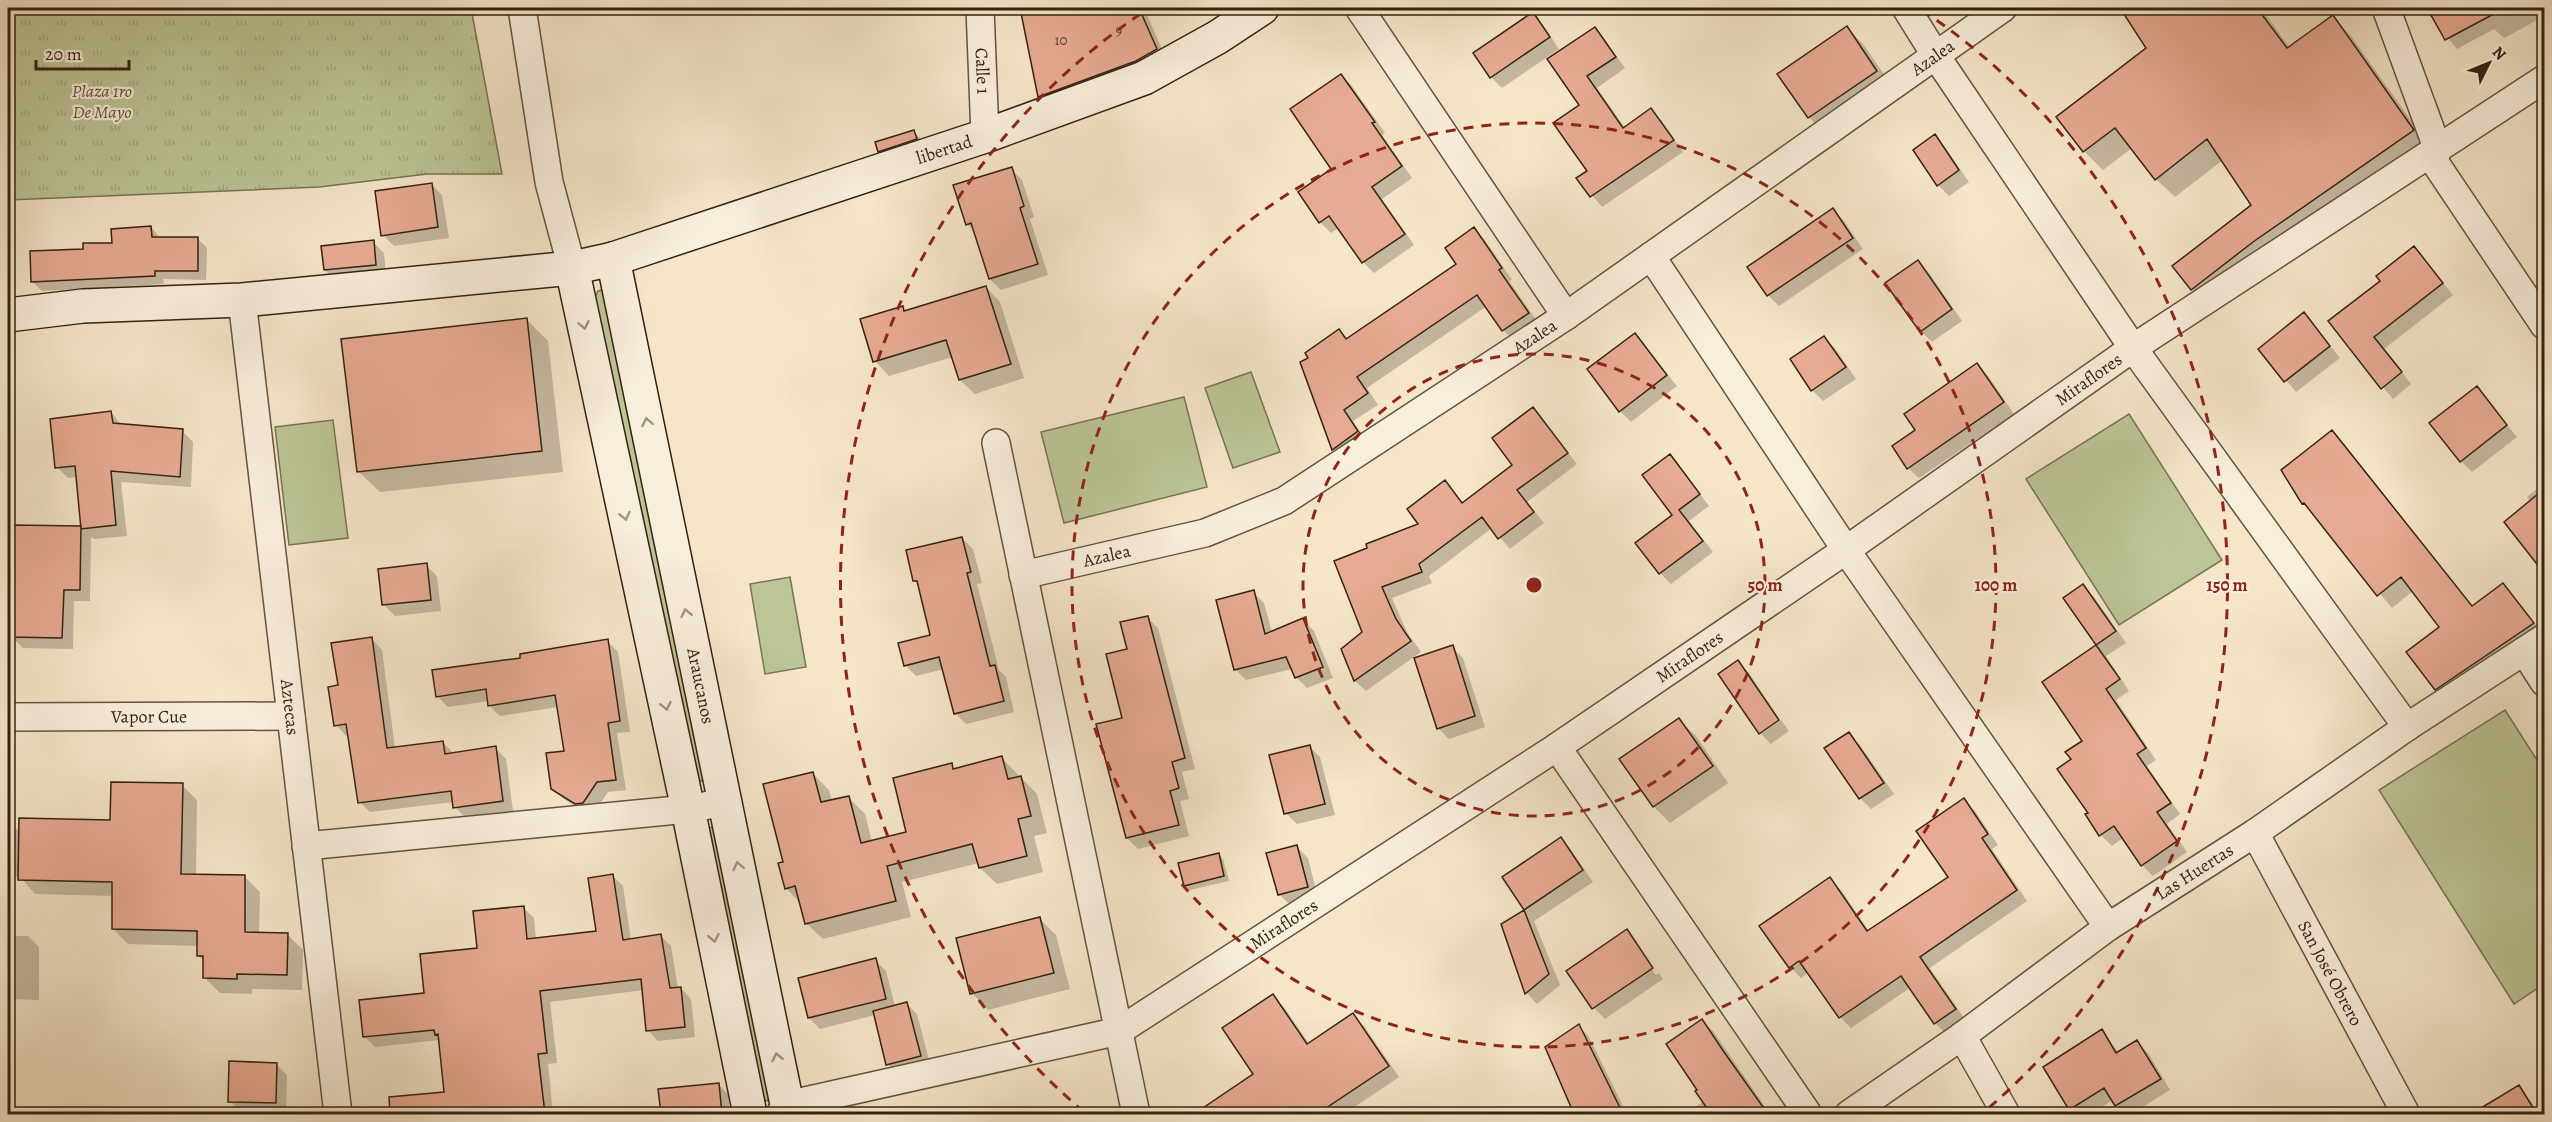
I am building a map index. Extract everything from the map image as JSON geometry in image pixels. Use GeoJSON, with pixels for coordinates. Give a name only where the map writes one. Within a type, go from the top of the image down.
{"type":"FeatureCollection","features":[{"type":"Feature","properties":{"kind":"street"},"geometry":{"type":"LineString","coordinates":[[522,8],[549,182],[572,268],[688,809],[750,1114]]}},
{"type":"Feature","properties":{"kind":"street","name":"Calle 1"},"geometry":{"type":"LineString","coordinates":[[980,8],[986,136]]}},
{"type":"Feature","properties":{"kind":"street","name":"libertad"},"geometry":{"type":"LineString","coordinates":[[8,315],[84,306],[242,300],[572,268],[613,260],[986,136],[1144,78],[1218,37],[1263,8]]}},
{"type":"Feature","properties":{"kind":"street"},"geometry":{"type":"LineString","coordinates":[[1359,8],[1566,316]]}},
{"type":"Feature","properties":{"kind":"street"},"geometry":{"type":"LineString","coordinates":[[1906,8],[2133,348],[2407,727]]}},
{"type":"Feature","properties":{"kind":"street","name":"Azalea"},"geometry":{"type":"LineString","coordinates":[[1023,575],[1205,533],[1284,501],[1566,316],[2003,8]]}},
{"type":"Feature","properties":{"kind":"street"},"geometry":{"type":"LineString","coordinates":[[2386,8],[2434,152],[2544,325]]}},
{"type":"Feature","properties":{"kind":"street","name":"Miraflores"},"geometry":{"type":"LineString","coordinates":[[785,1111],[1119,1031],[1557,747],[1846,550],[2133,348],[2544,78]]}},
{"type":"Feature","properties":{"kind":"street"},"geometry":{"type":"LineString","coordinates":[[1651,256],[1846,550],[2108,927]]}},
{"type":"Feature","properties":{"kind":"street","name":"Araucanos"},"geometry":{"type":"LineString","coordinates":[[613,260],[725,802],[785,1111]]}},
{"type":"Feature","properties":{"kind":"street","name":"Aztecas"},"geometry":{"type":"LineString","coordinates":[[242,300],[338,1114]]}},
{"type":"Feature","properties":{"kind":"street"},"geometry":{"type":"LineString","coordinates":[[996,443],[1136,1114]]}},
{"type":"Feature","properties":{"kind":"street"},"geometry":{"type":"LineString","coordinates":[[2534,645],[2544,682]]}},
{"type":"Feature","properties":{"kind":"street","name":"Las Huertas"},"geometry":{"type":"LineString","coordinates":[[1849,1114],[1962,1036],[2108,927],[2255,833],[2407,727],[2534,645]]}},
{"type":"Feature","properties":{"kind":"street","name":"Vapor Cue"},"geometry":{"type":"LineString","coordinates":[[8,717],[291,716]]}},
{"type":"Feature","properties":{"kind":"street"},"geometry":{"type":"LineString","coordinates":[[1557,747],[1808,1114]]}},
{"type":"Feature","properties":{"kind":"street"},"geometry":{"type":"LineString","coordinates":[[306,846],[688,809],[725,802]]}},
{"type":"Feature","properties":{"kind":"street","name":"San José Obrero"},"geometry":{"type":"LineString","coordinates":[[2255,833],[2406,1114]]}},
{"type":"Feature","properties":{"kind":"street"},"geometry":{"type":"LineString","coordinates":[[1962,1036],[2006,1114]]}},
{"type":"Feature","properties":{"kind":"green space","name":"Plaza 1ro De Mayo"},"geometry":{"type":"Polygon","coordinates":[[[8,8],[471,8],[502,174],[427,174],[319,187],[8,200],[8,8]]]}},
{"type":"Feature","properties":{"kind":"green space"},"geometry":{"type":"Polygon","coordinates":[[[603,290],[706,779],[703,781],[696,780],[595,297],[598,291],[603,290]]]}},
{"type":"Feature","properties":{"kind":"green space"},"geometry":{"type":"Polygon","coordinates":[[[1251,372],[1280,452],[1233,468],[1205,388],[1251,372]]]}},
{"type":"Feature","properties":{"kind":"green space"},"geometry":{"type":"Polygon","coordinates":[[[1184,397],[1207,487],[1064,523],[1041,432],[1184,397]]]}},
{"type":"Feature","properties":{"kind":"green space"},"geometry":{"type":"Polygon","coordinates":[[[2129,414],[2222,560],[2119,625],[2026,479],[2129,414]]]}},
{"type":"Feature","properties":{"kind":"green space"},"geometry":{"type":"Polygon","coordinates":[[[333,420],[348,538],[289,545],[275,427],[333,420]]]}},
{"type":"Feature","properties":{"kind":"green space"},"geometry":{"type":"Polygon","coordinates":[[[790,577],[806,667],[765,674],[750,584],[790,577]]]}},
{"type":"Feature","properties":{"kind":"green space"},"geometry":{"type":"Polygon","coordinates":[[[2505,710],[2544,771],[2544,984],[2514,1004],[2379,790],[2505,710]]]}},
{"type":"Feature","properties":{"kind":"green space"},"geometry":{"type":"Polygon","coordinates":[[[709,828],[716,828],[770,1101],[763,1100],[709,828]]]}},
{"type":"Feature","properties":{"kind":"building"},"geometry":{"type":"Polygon","coordinates":[[[1020,8],[1139,8],[1157,49],[1136,61],[1038,97],[1020,8]]]}},
{"type":"Feature","properties":{"kind":"building"},"geometry":{"type":"Polygon","coordinates":[[[2120,8],[2257,8],[2287,48],[2333,15],[2414,130],[2253,242],[2191,290],[2172,266],[2251,205],[2207,139],[2155,180],[2115,128],[2083,152],[2056,117],[2146,48],[2120,8]]]}},
{"type":"Feature","properties":{"kind":"building"},"geometry":{"type":"Polygon","coordinates":[[[2427,8],[2505,8],[2445,40],[2427,8]]]}},
{"type":"Feature","properties":{"kind":"building"},"geometry":{"type":"Polygon","coordinates":[[[1533,12],[1550,37],[1490,78],[1473,53],[1533,12]]]}},
{"type":"Feature","properties":{"kind":"building"},"geometry":{"type":"Polygon","coordinates":[[[1847,26],[1877,71],[1808,118],[1777,74],[1847,26]]]}},
{"type":"Feature","properties":{"kind":"building"},"geometry":{"type":"Polygon","coordinates":[[[1595,27],[1616,57],[1587,76],[1623,128],[1651,108],[1674,140],[1590,197],[1576,178],[1587,171],[1553,123],[1579,105],[1547,59],[1595,27]]]}},
{"type":"Feature","properties":{"kind":"building"},"geometry":{"type":"Polygon","coordinates":[[[1341,74],[1375,122],[1372,123],[1402,166],[1372,187],[1405,234],[1362,263],[1329,216],[1319,223],[1298,192],[1331,169],[1290,109],[1341,74]]]}},
{"type":"Feature","properties":{"kind":"building"},"geometry":{"type":"Polygon","coordinates":[[[914,130],[917,139],[878,152],[875,142],[914,130]]]}},
{"type":"Feature","properties":{"kind":"building"},"geometry":{"type":"Polygon","coordinates":[[[1935,134],[1959,170],[1937,186],[1913,150],[1935,134]]]}},
{"type":"Feature","properties":{"kind":"building"},"geometry":{"type":"Polygon","coordinates":[[[1012,167],[1024,206],[1020,208],[1038,264],[989,279],[971,223],[966,225],[953,185],[1012,167]]]}},
{"type":"Feature","properties":{"kind":"building"},"geometry":{"type":"Polygon","coordinates":[[[432,183],[438,227],[381,236],[375,191],[432,183]]]}},
{"type":"Feature","properties":{"kind":"building"},"geometry":{"type":"Polygon","coordinates":[[[1833,208],[1853,238],[1767,296],[1747,267],[1833,208]]]}},
{"type":"Feature","properties":{"kind":"building"},"geometry":{"type":"Polygon","coordinates":[[[151,226],[152,237],[198,237],[198,271],[155,271],[155,276],[31,282],[30,251],[83,249],[83,243],[112,243],[111,229],[151,226]]]}},
{"type":"Feature","properties":{"kind":"building"},"geometry":{"type":"Polygon","coordinates":[[[1474,227],[1502,268],[1499,270],[1529,313],[1502,331],[1477,295],[1357,377],[1368,393],[1344,410],[1358,431],[1332,450],[1300,362],[1308,358],[1305,353],[1339,329],[1346,339],[1456,264],[1445,248],[1474,227]]]}},
{"type":"Feature","properties":{"kind":"building"},"geometry":{"type":"Polygon","coordinates":[[[374,240],[376,265],[324,270],[321,246],[374,240]]]}},
{"type":"Feature","properties":{"kind":"building"},"geometry":{"type":"Polygon","coordinates":[[[2414,246],[2443,283],[2374,337],[2402,372],[2381,389],[2328,321],[2380,281],[2376,276],[2414,246]]]}},
{"type":"Feature","properties":{"kind":"building"},"geometry":{"type":"Polygon","coordinates":[[[1918,260],[1952,309],[1920,332],[1885,283],[1918,260]]]}},
{"type":"Feature","properties":{"kind":"building"},"geometry":{"type":"Polygon","coordinates":[[[986,286],[1011,364],[959,380],[946,340],[873,362],[860,319],[903,306],[904,311],[986,286]]]}},
{"type":"Feature","properties":{"kind":"building"},"geometry":{"type":"Polygon","coordinates":[[[2304,312],[2330,346],[2284,382],[2258,349],[2304,312]]]}},
{"type":"Feature","properties":{"kind":"building"},"geometry":{"type":"Polygon","coordinates":[[[527,318],[542,451],[357,472],[341,339],[527,318]]]}},
{"type":"Feature","properties":{"kind":"building"},"geometry":{"type":"Polygon","coordinates":[[[1635,333],[1667,375],[1619,412],[1587,369],[1635,333]]]}},
{"type":"Feature","properties":{"kind":"building"},"geometry":{"type":"Polygon","coordinates":[[[1824,336],[1846,367],[1811,391],[1790,359],[1824,336]]]}},
{"type":"Feature","properties":{"kind":"building"},"geometry":{"type":"Polygon","coordinates":[[[1977,363],[2004,402],[1907,469],[1892,446],[1915,430],[1904,414],[1977,363]]]}},
{"type":"Feature","properties":{"kind":"building"},"geometry":{"type":"Polygon","coordinates":[[[2477,386],[2507,425],[2460,462],[2429,423],[2477,386]]]}},
{"type":"Feature","properties":{"kind":"building"},"geometry":{"type":"Polygon","coordinates":[[[1533,407],[1568,453],[1517,490],[1534,512],[1498,539],[1482,517],[1419,564],[1422,572],[1382,587],[1396,619],[1411,641],[1354,681],[1341,649],[1362,632],[1334,561],[1367,548],[1366,544],[1418,524],[1407,509],[1445,480],[1462,503],[1512,465],[1492,438],[1533,407]]]}},
{"type":"Feature","properties":{"kind":"building"},"geometry":{"type":"Polygon","coordinates":[[[111,411],[113,423],[183,429],[180,477],[111,471],[116,525],[81,529],[75,466],[55,468],[50,419],[111,411]]]}},
{"type":"Feature","properties":{"kind":"building"},"geometry":{"type":"Polygon","coordinates":[[[2332,430],[2472,606],[2503,583],[2534,623],[2435,690],[2406,652],[2439,627],[2401,577],[2377,596],[2304,503],[2302,504],[2281,470],[2332,430]]]}},
{"type":"Feature","properties":{"kind":"building"},"geometry":{"type":"Polygon","coordinates":[[[1670,454],[1700,494],[1679,510],[1703,541],[1659,574],[1635,543],[1672,515],[1642,475],[1670,454]]]}},
{"type":"Feature","properties":{"kind":"building"},"geometry":{"type":"Polygon","coordinates":[[[2544,489],[2544,573],[2504,522],[2544,489]]]}},
{"type":"Feature","properties":{"kind":"building"},"geometry":{"type":"Polygon","coordinates":[[[13,525],[81,526],[80,590],[64,590],[62,638],[10,637],[13,525]]]}},
{"type":"Feature","properties":{"kind":"building"},"geometry":{"type":"Polygon","coordinates":[[[962,537],[971,572],[967,573],[990,666],[995,665],[1004,701],[954,714],[939,657],[904,666],[898,643],[930,635],[917,581],[913,581],[906,550],[962,537]]]}},
{"type":"Feature","properties":{"kind":"building"},"geometry":{"type":"Polygon","coordinates":[[[427,563],[431,600],[382,605],[378,569],[427,563]]]}},
{"type":"Feature","properties":{"kind":"building"},"geometry":{"type":"Polygon","coordinates":[[[2083,584],[2116,631],[2096,645],[2063,598],[2083,584]]]}},
{"type":"Feature","properties":{"kind":"building"},"geometry":{"type":"Polygon","coordinates":[[[1254,590],[1265,634],[1303,618],[1323,667],[1295,678],[1286,657],[1234,670],[1216,600],[1254,590]]]}},
{"type":"Feature","properties":{"kind":"building"},"geometry":{"type":"Polygon","coordinates":[[[1148,616],[1185,758],[1172,762],[1179,788],[1170,791],[1179,825],[1126,838],[1096,724],[1122,718],[1106,654],[1127,649],[1120,622],[1148,616]]]}},
{"type":"Feature","properties":{"kind":"building"},"geometry":{"type":"Polygon","coordinates":[[[372,637],[387,748],[443,741],[445,754],[496,746],[503,801],[453,808],[451,791],[358,803],[346,724],[334,726],[328,687],[338,685],[331,643],[372,637]]]}},
{"type":"Feature","properties":{"kind":"building"},"geometry":{"type":"Polygon","coordinates":[[[608,639],[620,721],[608,723],[616,780],[597,782],[583,803],[575,804],[551,789],[546,753],[564,751],[555,695],[488,706],[486,689],[436,697],[432,670],[520,658],[520,654],[608,639]]]}},
{"type":"Feature","properties":{"kind":"building"},"geometry":{"type":"Polygon","coordinates":[[[1453,645],[1475,716],[1437,729],[1414,658],[1453,645]]]}},
{"type":"Feature","properties":{"kind":"building"},"geometry":{"type":"Polygon","coordinates":[[[2096,645],[2120,679],[2106,689],[2146,748],[2137,754],[2171,803],[2157,812],[2177,841],[2141,866],[2114,826],[2099,836],[2085,814],[2088,813],[2057,769],[2071,759],[2065,752],[2082,741],[2042,682],[2096,645]]]}},
{"type":"Feature","properties":{"kind":"building"},"geometry":{"type":"Polygon","coordinates":[[[1738,660],[1779,720],[1759,734],[1718,674],[1738,660]]]}},
{"type":"Feature","properties":{"kind":"building"},"geometry":{"type":"Polygon","coordinates":[[[1679,718],[1713,766],[1653,807],[1619,759],[1679,718]]]}},
{"type":"Feature","properties":{"kind":"building"},"geometry":{"type":"Polygon","coordinates":[[[1849,732],[1884,783],[1859,799],[1824,748],[1849,732]]]}},
{"type":"Feature","properties":{"kind":"building"},"geometry":{"type":"Polygon","coordinates":[[[1310,745],[1325,804],[1284,814],[1269,755],[1310,745]]]}},
{"type":"Feature","properties":{"kind":"building"},"geometry":{"type":"Polygon","coordinates":[[[1002,756],[1008,779],[1021,776],[1031,816],[1018,819],[1027,856],[979,868],[972,844],[887,866],[896,901],[805,924],[795,886],[785,889],[778,863],[783,862],[763,784],[813,772],[821,802],[849,796],[861,843],[906,832],[893,778],[952,763],[953,769],[1002,756]]]}},
{"type":"Feature","properties":{"kind":"building"},"geometry":{"type":"Polygon","coordinates":[[[111,782],[183,783],[181,874],[245,875],[245,932],[288,933],[287,975],[237,974],[237,979],[203,978],[203,956],[197,956],[197,931],[112,929],[112,882],[18,880],[19,818],[110,820],[111,782]]]}},
{"type":"Feature","properties":{"kind":"building"},"geometry":{"type":"Polygon","coordinates":[[[1964,798],[1988,834],[1982,838],[2017,890],[1920,957],[1956,1009],[1934,1024],[1901,976],[1839,1018],[1799,961],[1789,968],[1759,926],[1830,877],[1867,931],[1948,877],[1916,831],[1964,798]]]}},
{"type":"Feature","properties":{"kind":"building"},"geometry":{"type":"Polygon","coordinates":[[[1561,837],[1583,870],[1524,910],[1502,877],[1561,837]]]}},
{"type":"Feature","properties":{"kind":"building"},"geometry":{"type":"Polygon","coordinates":[[[1297,845],[1308,887],[1278,895],[1266,853],[1297,845]]]}},
{"type":"Feature","properties":{"kind":"building"},"geometry":{"type":"Polygon","coordinates":[[[1219,853],[1224,876],[1184,886],[1178,863],[1219,853]]]}},
{"type":"Feature","properties":{"kind":"building"},"geometry":{"type":"Polygon","coordinates":[[[613,874],[623,940],[661,934],[670,988],[681,987],[685,1027],[646,1031],[641,979],[540,991],[547,1053],[538,1054],[545,1114],[390,1114],[389,1097],[444,1092],[438,1034],[435,1035],[434,1030],[363,1037],[359,1000],[424,993],[420,954],[477,948],[473,911],[524,906],[527,939],[596,931],[588,878],[613,874]]]}},
{"type":"Feature","properties":{"kind":"building"},"geometry":{"type":"Polygon","coordinates":[[[1524,910],[1549,974],[1525,994],[1501,924],[1524,910]]]}},
{"type":"Feature","properties":{"kind":"building"},"geometry":{"type":"Polygon","coordinates":[[[1040,917],[1054,973],[970,994],[956,938],[1040,917]]]}},
{"type":"Feature","properties":{"kind":"building"},"geometry":{"type":"Polygon","coordinates":[[[1627,929],[1653,968],[1592,1009],[1566,971],[1627,929]]]}},
{"type":"Feature","properties":{"kind":"building"},"geometry":{"type":"Polygon","coordinates":[[[876,958],[886,999],[808,1018],[798,978],[876,958]]]}},
{"type":"Feature","properties":{"kind":"building"},"geometry":{"type":"Polygon","coordinates":[[[1273,994],[1307,1044],[1353,1013],[1389,1066],[1317,1114],[1194,1114],[1253,1074],[1222,1028],[1273,994]]]}},
{"type":"Feature","properties":{"kind":"building"},"geometry":{"type":"Polygon","coordinates":[[[907,1002],[921,1056],[886,1065],[873,1011],[907,1002]]]}},
{"type":"Feature","properties":{"kind":"building"},"geometry":{"type":"Polygon","coordinates":[[[1702,1019],[1768,1114],[1711,1114],[1695,1091],[1697,1090],[1666,1044],[1702,1019]]]}},
{"type":"Feature","properties":{"kind":"building"},"geometry":{"type":"Polygon","coordinates":[[[1579,1024],[1623,1114],[1574,1114],[1545,1047],[1579,1024]]]}},
{"type":"Feature","properties":{"kind":"building"},"geometry":{"type":"Polygon","coordinates":[[[2102,1029],[2116,1053],[2137,1040],[2161,1079],[2115,1106],[2104,1088],[2069,1110],[2043,1067],[2102,1029]]]}},
{"type":"Feature","properties":{"kind":"building"},"geometry":{"type":"Polygon","coordinates":[[[229,1061],[277,1063],[276,1103],[228,1102],[229,1061]]]}},
{"type":"Feature","properties":{"kind":"building"},"geometry":{"type":"Polygon","coordinates":[[[719,1083],[722,1114],[661,1114],[658,1089],[719,1083]]]}},
{"type":"Feature","properties":{"kind":"building"},"geometry":{"type":"Polygon","coordinates":[[[2519,1085],[2537,1114],[2471,1114],[2519,1085]]]}}]}
